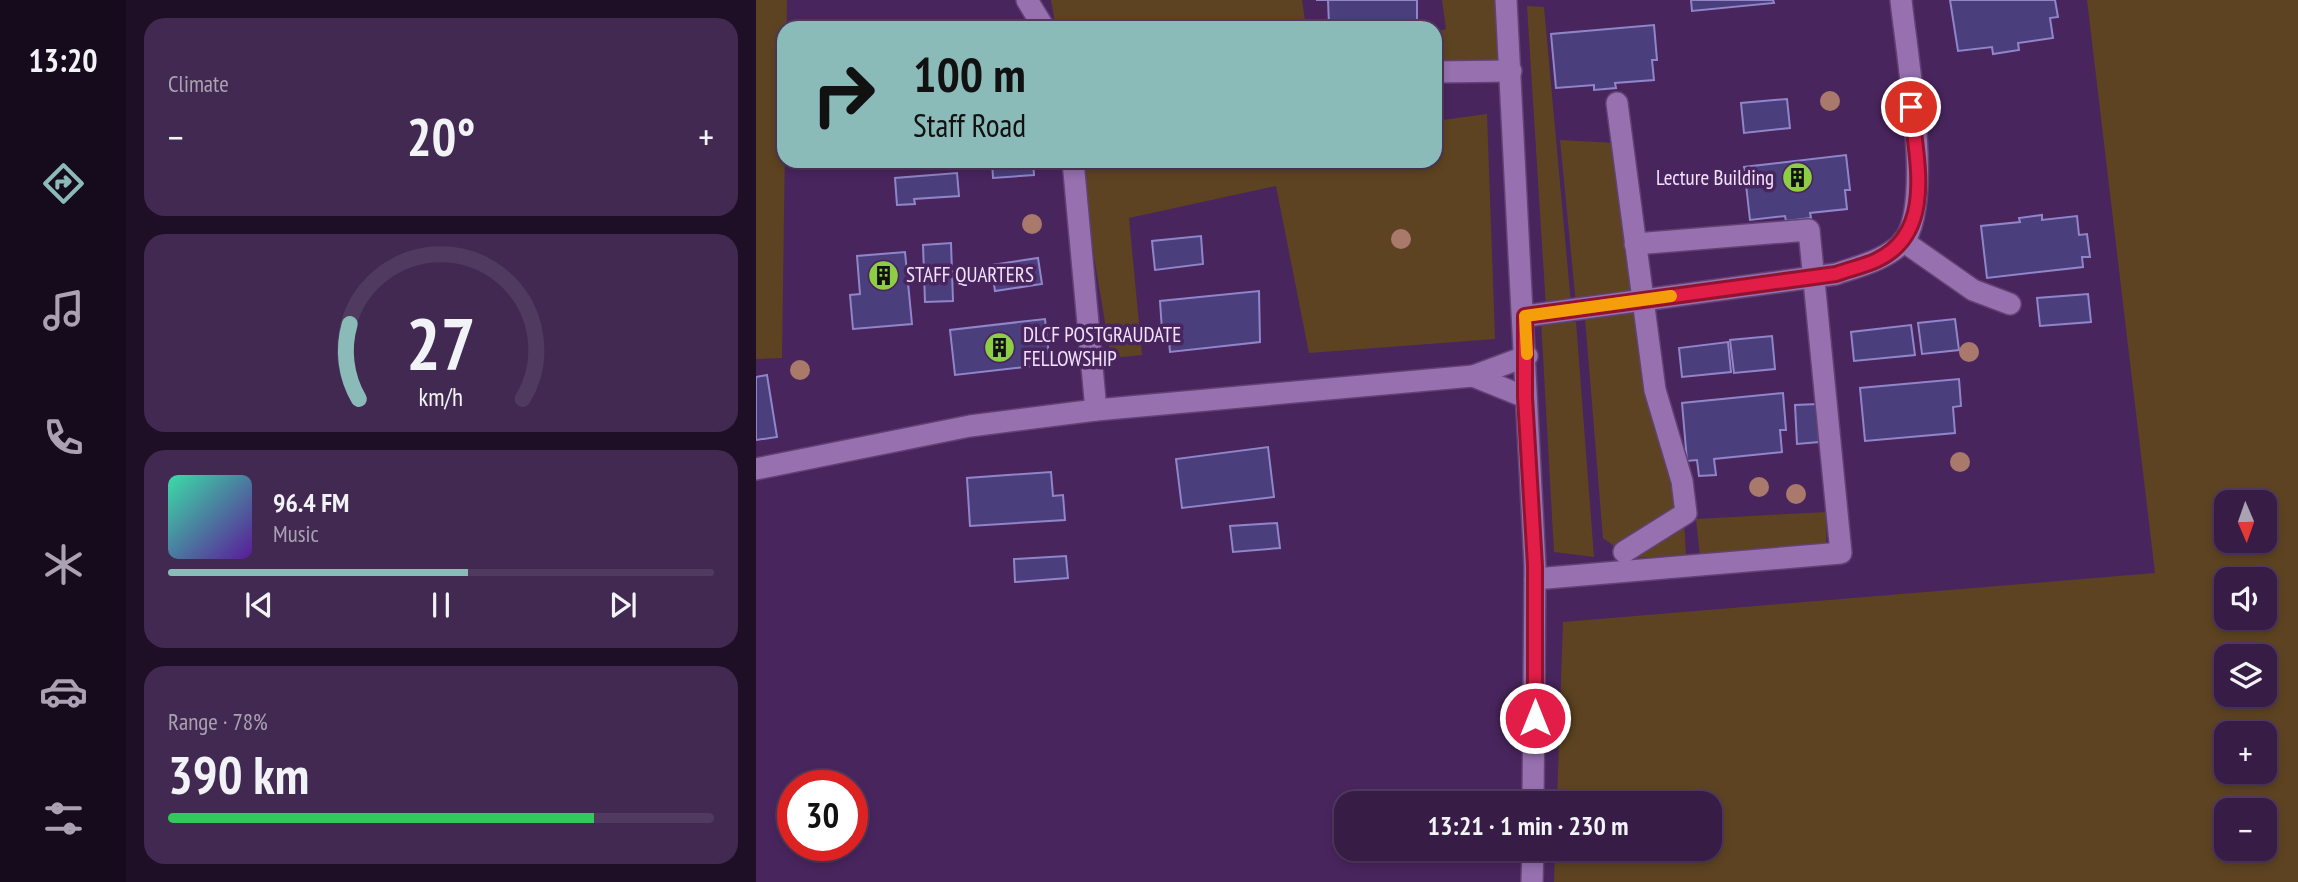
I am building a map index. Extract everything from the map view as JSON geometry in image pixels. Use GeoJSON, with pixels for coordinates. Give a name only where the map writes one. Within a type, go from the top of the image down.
{"type":"FeatureCollection","features":[{"type":"Feature","properties":{"kind":"street"},"geometry":{"type":"LineString","coordinates":[[1027,0],[1040,21]]}},
{"type":"Feature","properties":{"kind":"street"},"geometry":{"type":"LineString","coordinates":[[1506,0],[1525,316],[1525,397],[1535,579],[1533,791]]}},
{"type":"Feature","properties":{"kind":"street"},"geometry":{"type":"LineString","coordinates":[[1525,316],[1836,274],[1878,260],[1903,241],[1915,219],[1919,187],[1901,0]]}},
{"type":"Feature","properties":{"kind":"street"},"geometry":{"type":"LineString","coordinates":[[1442,72],[1511,71]]}},
{"type":"Feature","properties":{"kind":"street"},"geometry":{"type":"LineString","coordinates":[[1616,103],[1655,390],[1682,481],[1686,513],[1623,552]]}},
{"type":"Feature","properties":{"kind":"street"},"geometry":{"type":"LineString","coordinates":[[1074,168],[1096,410]]}},
{"type":"Feature","properties":{"kind":"street"},"geometry":{"type":"LineString","coordinates":[[1535,579],[1841,553],[1809,230],[1635,244]]}},
{"type":"Feature","properties":{"kind":"street"},"geometry":{"type":"LineString","coordinates":[[1903,241],[1972,290],[2010,304]]}},
{"type":"Feature","properties":{"kind":"street"},"geometry":{"type":"LineString","coordinates":[[756,469],[970,426],[1096,410],[1473,376],[1527,356]]}},
{"type":"Feature","properties":{"kind":"street"},"geometry":{"type":"LineString","coordinates":[[1473,376],[1525,397]]}},
{"type":"Feature","properties":{"kind":"street"},"geometry":{"type":"LineString","coordinates":[[1532,861],[1532,882]]}},
{"type":"Feature","properties":{"kind":"shaded area"},"geometry":{"type":"Polygon","coordinates":[[[756,0],[787,0],[787,21],[777,21],[777,168],[785,168],[782,358],[756,359],[756,0]]]}},
{"type":"Feature","properties":{"kind":"shaded area"},"geometry":{"type":"Polygon","coordinates":[[[1051,0],[1302,0],[1305,21],[1055,21],[1051,0]]]}},
{"type":"Feature","properties":{"kind":"shaded area"},"geometry":{"type":"Polygon","coordinates":[[[1442,0],[1498,0],[1502,65],[1442,64],[1442,30],[1446,29],[1442,0]]]}},
{"type":"Feature","properties":{"kind":"shaded area"},"geometry":{"type":"Polygon","coordinates":[[[2087,0],[2298,0],[2298,882],[1554,882],[1555,861],[1722,861],[1722,791],[1557,791],[1563,622],[2155,573],[2087,0]]]}},
{"type":"Feature","properties":{"kind":"shaded area"},"geometry":{"type":"Polygon","coordinates":[[[1527,6],[1544,7],[1571,304],[1546,308],[1527,6]]]}},
{"type":"Feature","properties":{"kind":"shaded area"},"geometry":{"type":"Polygon","coordinates":[[[1487,114],[1495,339],[1309,353],[1276,186],[1129,218],[1142,355],[1111,358],[1079,168],[1442,168],[1442,120],[1487,114]]]}},
{"type":"Feature","properties":{"kind":"shaded area"},"geometry":{"type":"Polygon","coordinates":[[[1560,140],[1616,143],[1637,296],[1576,304],[1560,140]]]}},
{"type":"Feature","properties":{"kind":"shaded area"},"geometry":{"type":"Polygon","coordinates":[[[1638,307],[1678,511],[1614,546],[1603,538],[1585,318],[1638,307]]]}},
{"type":"Feature","properties":{"kind":"shaded area"},"geometry":{"type":"Polygon","coordinates":[[[1541,320],[1576,322],[1594,557],[1554,552],[1541,320]]]}},
{"type":"Feature","properties":{"kind":"shaded area"},"geometry":{"type":"Polygon","coordinates":[[[1827,512],[1826,545],[1700,556],[1696,519],[1827,512]]]}},
{"type":"Feature","properties":{"kind":"shaded area"},"geometry":{"type":"Polygon","coordinates":[[[1684,522],[1686,556],[1625,558],[1684,522]]]}},
{"type":"Feature","properties":{"kind":"building"},"geometry":{"type":"Polygon","coordinates":[[[1328,0],[1417,0],[1417,21],[1329,21],[1328,0]]]}},
{"type":"Feature","properties":{"kind":"building"},"geometry":{"type":"Polygon","coordinates":[[[1691,0],[1773,0],[1774,3],[1692,11],[1691,0]]]}},
{"type":"Feature","properties":{"kind":"building"},"geometry":{"type":"Polygon","coordinates":[[[1950,0],[2055,0],[2058,17],[2050,18],[2053,38],[2018,43],[2019,50],[1993,54],[1992,47],[1958,51],[1950,0]]]}},
{"type":"Feature","properties":{"kind":"building"},"geometry":{"type":"Polygon","coordinates":[[[1654,25],[1657,60],[1652,60],[1654,80],[1615,83],[1616,88],[1594,90],[1594,85],[1556,88],[1551,34],[1654,25]]]}},
{"type":"Feature","properties":{"kind":"building","name":"Lecture Building"},"geometry":{"type":"Polygon","coordinates":[[[1787,99],[1790,128],[1744,133],[1741,103],[1787,99]]]}},
{"type":"Feature","properties":{"kind":"building","name":"Lecture Building"},"geometry":{"type":"Polygon","coordinates":[[[1846,155],[1850,190],[1845,190],[1847,209],[1810,213],[1811,218],[1786,221],[1785,216],[1750,220],[1744,167],[1846,155]]]}},
{"type":"Feature","properties":{"kind":"building"},"geometry":{"type":"Polygon","coordinates":[[[992,168],[1034,168],[1034,175],[993,178],[992,168]]]}},
{"type":"Feature","properties":{"kind":"building","name":"STAFF QUARTERS"},"geometry":{"type":"Polygon","coordinates":[[[957,173],[959,196],[914,199],[915,204],[897,205],[895,178],[957,173]]]}},
{"type":"Feature","properties":{"kind":"building"},"geometry":{"type":"Polygon","coordinates":[[[2042,215],[2042,220],[2077,216],[2079,235],[2087,234],[2090,257],[2082,257],[2083,267],[1987,278],[1981,226],[2020,222],[2019,218],[2042,215]]]}},
{"type":"Feature","properties":{"kind":"building"},"geometry":{"type":"Polygon","coordinates":[[[1201,236],[1203,264],[1155,270],[1152,241],[1201,236]]]}},
{"type":"Feature","properties":{"kind":"building","name":"STAFF QUARTERS"},"geometry":{"type":"Polygon","coordinates":[[[951,243],[953,301],[925,302],[923,245],[951,243]]]}},
{"type":"Feature","properties":{"kind":"building","name":"STAFF QUARTERS"},"geometry":{"type":"Polygon","coordinates":[[[905,252],[912,324],[853,329],[850,295],[860,294],[857,256],[905,252]]]}},
{"type":"Feature","properties":{"kind":"building","name":"STAFF QUARTERS"},"geometry":{"type":"Polygon","coordinates":[[[1038,258],[1042,284],[995,291],[991,265],[1038,258]]]}},
{"type":"Feature","properties":{"kind":"building"},"geometry":{"type":"Polygon","coordinates":[[[1259,291],[1260,342],[1170,352],[1168,329],[1162,330],[1160,301],[1259,291]]]}},
{"type":"Feature","properties":{"kind":"building"},"geometry":{"type":"Polygon","coordinates":[[[2088,294],[2091,322],[2040,326],[2037,298],[2088,294]]]}},
{"type":"Feature","properties":{"kind":"building","name":"DLCF POSTGRAUDATE FELLOWSHIP"},"geometry":{"type":"Polygon","coordinates":[[[1045,319],[1050,364],[955,375],[950,330],[1045,319]]]}},
{"type":"Feature","properties":{"kind":"building"},"geometry":{"type":"Polygon","coordinates":[[[1955,319],[1959,350],[1922,354],[1918,323],[1955,319]]]}},
{"type":"Feature","properties":{"kind":"building"},"geometry":{"type":"Polygon","coordinates":[[[1911,325],[1915,355],[1854,361],[1851,332],[1911,325]]]}},
{"type":"Feature","properties":{"kind":"building"},"geometry":{"type":"Polygon","coordinates":[[[1772,336],[1775,369],[1734,373],[1730,340],[1772,336]]]}},
{"type":"Feature","properties":{"kind":"building"},"geometry":{"type":"Polygon","coordinates":[[[1728,342],[1731,372],[1682,377],[1679,348],[1728,342]]]}},
{"type":"Feature","properties":{"kind":"building"},"geometry":{"type":"Polygon","coordinates":[[[767,375],[777,437],[756,440],[756,377],[767,375]]]}},
{"type":"Feature","properties":{"kind":"building"},"geometry":{"type":"Polygon","coordinates":[[[1959,379],[1961,406],[1953,407],[1955,433],[1865,441],[1860,388],[1959,379]]]}},
{"type":"Feature","properties":{"kind":"building"},"geometry":{"type":"Polygon","coordinates":[[[1783,393],[1786,430],[1780,430],[1782,452],[1714,459],[1716,475],[1699,476],[1697,460],[1687,461],[1682,403],[1783,393]]]}},
{"type":"Feature","properties":{"kind":"building"},"geometry":{"type":"Polygon","coordinates":[[[1817,404],[1819,442],[1797,444],[1795,405],[1817,404]]]}},
{"type":"Feature","properties":{"kind":"building"},"geometry":{"type":"Polygon","coordinates":[[[1268,447],[1274,497],[1182,508],[1176,459],[1268,447]]]}},
{"type":"Feature","properties":{"kind":"building"},"geometry":{"type":"Polygon","coordinates":[[[1051,472],[1053,496],[1063,495],[1065,520],[970,526],[967,478],[1051,472]]]}},
{"type":"Feature","properties":{"kind":"building"},"geometry":{"type":"Polygon","coordinates":[[[1277,523],[1280,548],[1233,552],[1230,526],[1277,523]]]}},
{"type":"Feature","properties":{"kind":"building"},"geometry":{"type":"Polygon","coordinates":[[[1066,556],[1068,578],[1015,582],[1014,559],[1066,556]]]}},
{"type":"Feature","properties":{"kind":"slow traffic"},"geometry":{"type":"LineString","coordinates":[[1527,354],[1525,316],[1671,296]]}},
{"type":"Feature","properties":{"kind":"place","name":"Lecture Building"},"geometry":{"type":"Point","coordinates":[1797,178]}},
{"type":"Feature","properties":{"kind":"place","name":"STAFF QUARTERS"},"geometry":{"type":"Point","coordinates":[883,275]}},
{"type":"Feature","properties":{"kind":"place","name":"DLCF POSTGRAUDATE FELLOWSHIP"},"geometry":{"type":"Point","coordinates":[1000,347]}},
{"type":"Feature","properties":{"kind":"route"},"geometry":{"type":"LineString","coordinates":[[1535,718],[1535,566],[1525,397],[1525,316],[1836,274],[1878,260],[1903,241],[1915,219],[1919,187],[1911,107]]}}]}
